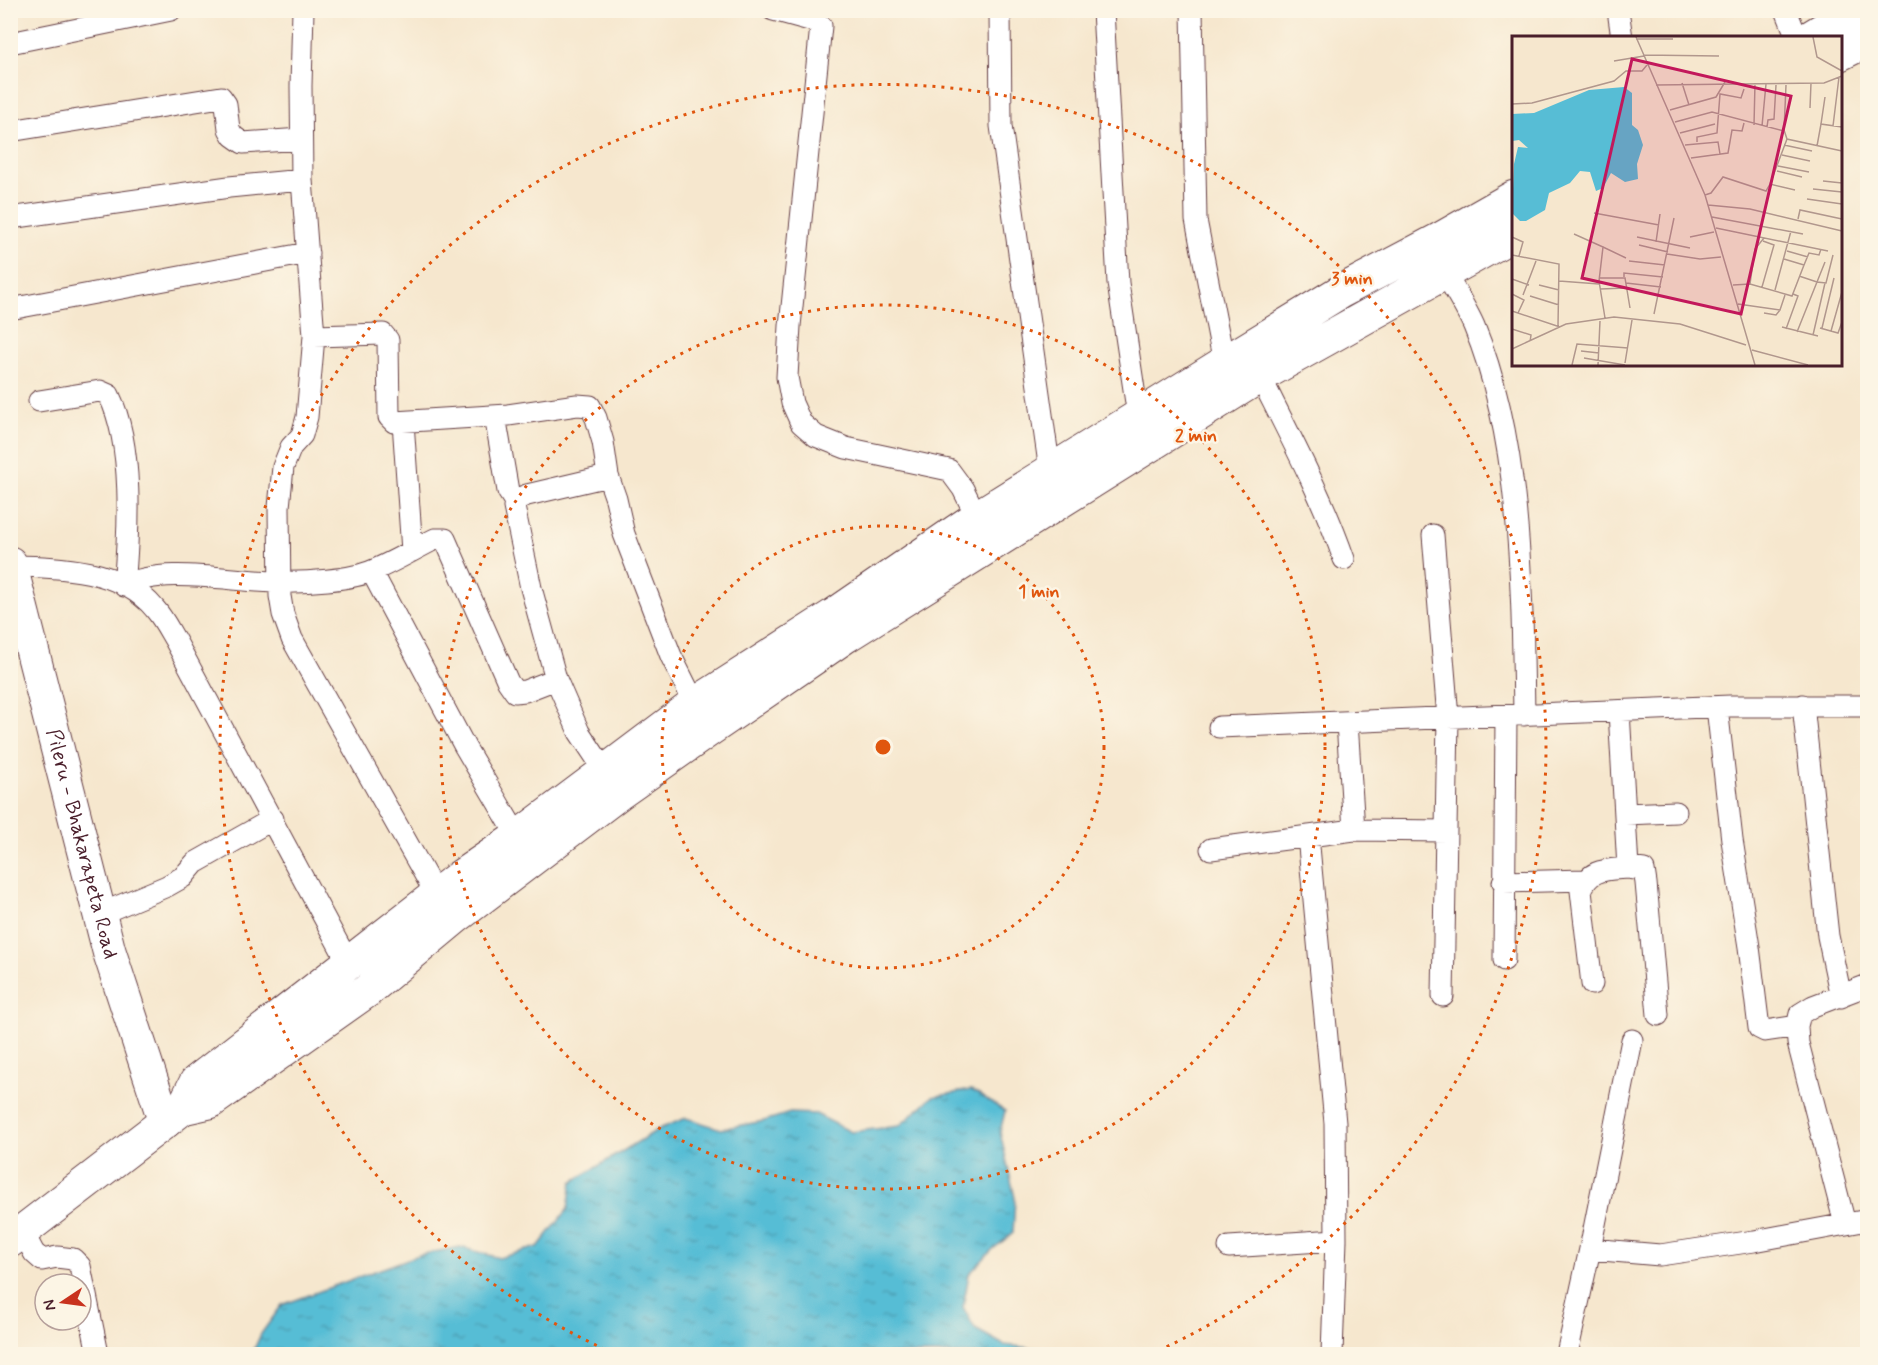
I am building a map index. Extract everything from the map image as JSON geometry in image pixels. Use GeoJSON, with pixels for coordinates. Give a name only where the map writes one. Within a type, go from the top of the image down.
{"type":"FeatureCollection","features":[{"type":"Feature","properties":{"kind":"main road"},"geometry":{"type":"LineString","coordinates":[[1812,36],[1855,10]]}},
{"type":"Feature","properties":{"kind":"main road"},"geometry":{"type":"LineString","coordinates":[[1842,53],[1868,40]]}},
{"type":"Feature","properties":{"kind":"main road"},"geometry":{"type":"LineString","coordinates":[[174,1115],[196,1082],[458,878],[518,837],[695,704],[834,615],[977,517],[1138,416],[1340,292],[1512,198]]}},
{"type":"Feature","properties":{"kind":"main road"},"geometry":{"type":"LineString","coordinates":[[17,1237],[174,1115],[210,1102],[367,991],[532,858],[709,730],[846,636],[1260,376],[1512,235]]}},
{"type":"Feature","properties":{"kind":"main road"},"geometry":{"type":"LineString","coordinates":[[1442,238],[1451,270]]}},
{"type":"Feature","properties":{"kind":"main road","name":"Pileru - Bhakarapeta Road"},"geometry":{"type":"LineString","coordinates":[[11,565],[110,951],[174,1115]]}},
{"type":"Feature","properties":{"kind":"street"},"geometry":{"type":"LineString","coordinates":[[10,43],[171,10]]}},
{"type":"Feature","properties":{"kind":"street"},"geometry":{"type":"LineString","coordinates":[[303,10],[302,180],[314,336],[307,417],[302,435],[291,447],[283,467],[279,507],[279,582],[283,614],[292,639],[437,896]]}},
{"type":"Feature","properties":{"kind":"street"},"geometry":{"type":"LineString","coordinates":[[773,10],[813,21],[821,26],[790,326],[787,377],[792,404],[801,423],[816,436],[846,448],[949,470],[963,489],[977,517]]}},
{"type":"Feature","properties":{"kind":"street"},"geometry":{"type":"LineString","coordinates":[[1000,10],[1001,126],[1050,471]]}},
{"type":"Feature","properties":{"kind":"street"},"geometry":{"type":"LineString","coordinates":[[1103,10],[1118,283],[1138,416]]}},
{"type":"Feature","properties":{"kind":"street"},"geometry":{"type":"LineString","coordinates":[[1192,10],[1196,220],[1224,363]]}},
{"type":"Feature","properties":{"kind":"street"},"geometry":{"type":"LineString","coordinates":[[1618,10],[1622,36]]}},
{"type":"Feature","properties":{"kind":"street"},"geometry":{"type":"LineString","coordinates":[[1786,10],[1796,36]]}},
{"type":"Feature","properties":{"kind":"street"},"geometry":{"type":"LineString","coordinates":[[10,131],[221,97],[226,104],[229,129],[233,136],[243,142],[302,139]]}},
{"type":"Feature","properties":{"kind":"street"},"geometry":{"type":"LineString","coordinates":[[10,218],[229,187],[302,180]]}},
{"type":"Feature","properties":{"kind":"street"},"geometry":{"type":"LineString","coordinates":[[10,309],[309,253]]}},
{"type":"Feature","properties":{"kind":"street"},"geometry":{"type":"LineString","coordinates":[[1451,270],[1490,372],[1506,441],[1518,535],[1522,626],[1503,882],[1504,960]]}},
{"type":"Feature","properties":{"kind":"street"},"geometry":{"type":"LineString","coordinates":[[314,336],[383,334],[388,340],[389,417],[394,422],[495,416],[577,405],[590,406],[603,442],[608,476],[624,534],[671,656],[695,704]]}},
{"type":"Feature","properties":{"kind":"street"},"geometry":{"type":"LineString","coordinates":[[1260,376],[1312,481],[1344,559]]}},
{"type":"Feature","properties":{"kind":"street"},"geometry":{"type":"LineString","coordinates":[[39,401],[100,392],[110,396],[116,408],[124,452],[127,493],[124,586]]}},
{"type":"Feature","properties":{"kind":"street"},"geometry":{"type":"LineString","coordinates":[[495,416],[508,491],[515,502],[520,541],[556,679],[579,732],[605,771]]}},
{"type":"Feature","properties":{"kind":"street"},"geometry":{"type":"LineString","coordinates":[[403,422],[412,551]]}},
{"type":"Feature","properties":{"kind":"street"},"geometry":{"type":"LineString","coordinates":[[515,502],[527,495],[608,476]]}},
{"type":"Feature","properties":{"kind":"street"},"geometry":{"type":"LineString","coordinates":[[1433,536],[1448,718],[1443,996]]}},
{"type":"Feature","properties":{"kind":"street"},"geometry":{"type":"LineString","coordinates":[[124,586],[137,579],[166,575],[279,582],[341,578],[372,572],[435,539],[445,539],[508,682],[515,692],[525,691],[556,679]]}},
{"type":"Feature","properties":{"kind":"street"},"geometry":{"type":"LineString","coordinates":[[11,565],[79,570],[113,580],[135,592],[155,608],[175,640],[273,819],[349,964]]}},
{"type":"Feature","properties":{"kind":"street"},"geometry":{"type":"LineString","coordinates":[[372,572],[465,747],[518,837]]}},
{"type":"Feature","properties":{"kind":"street"},"geometry":{"type":"LineString","coordinates":[[1803,705],[1828,936],[1841,997]]}},
{"type":"Feature","properties":{"kind":"street"},"geometry":{"type":"LineString","coordinates":[[1219,727],[1717,707],[1868,706]]}},
{"type":"Feature","properties":{"kind":"street"},"geometry":{"type":"LineString","coordinates":[[1717,707],[1732,840],[1759,1028],[1765,1031],[1797,1026]]}},
{"type":"Feature","properties":{"kind":"street"},"geometry":{"type":"LineString","coordinates":[[1619,711],[1628,868]]}},
{"type":"Feature","properties":{"kind":"street"},"geometry":{"type":"LineString","coordinates":[[1347,722],[1354,830]]}},
{"type":"Feature","properties":{"kind":"street"},"geometry":{"type":"LineString","coordinates":[[1625,814],[1677,812]]}},
{"type":"Feature","properties":{"kind":"street"},"geometry":{"type":"LineString","coordinates":[[100,914],[167,886],[183,877],[195,863],[273,819]]}},
{"type":"Feature","properties":{"kind":"street"},"geometry":{"type":"LineString","coordinates":[[1210,849],[1354,830],[1446,831]]}},
{"type":"Feature","properties":{"kind":"street"},"geometry":{"type":"LineString","coordinates":[[1308,836],[1335,1123],[1336,1240],[1332,1354]]}},
{"type":"Feature","properties":{"kind":"street"},"geometry":{"type":"LineString","coordinates":[[1592,984],[1581,891],[1585,880],[1593,873],[1605,870],[1628,868],[1644,870],[1658,1015]]}},
{"type":"Feature","properties":{"kind":"street"},"geometry":{"type":"LineString","coordinates":[[1503,882],[1585,880]]}},
{"type":"Feature","properties":{"kind":"street"},"geometry":{"type":"LineString","coordinates":[[1845,1224],[1798,1043],[1797,1026],[1800,1014],[1813,1006],[1868,985]]}},
{"type":"Feature","properties":{"kind":"street"},"geometry":{"type":"LineString","coordinates":[[1567,1354],[1632,1040]]}},
{"type":"Feature","properties":{"kind":"street"},"geometry":{"type":"LineString","coordinates":[[1590,1249],[1660,1256],[1868,1220]]}},
{"type":"Feature","properties":{"kind":"street"},"geometry":{"type":"LineString","coordinates":[[17,1237],[42,1260],[57,1257],[74,1259],[80,1266],[98,1354]]}},
{"type":"Feature","properties":{"kind":"street"},"geometry":{"type":"LineString","coordinates":[[1229,1247],[1336,1240]]}},
{"type":"Feature","properties":{"kind":"water"},"geometry":{"type":"Polygon","coordinates":[[[971,1090],[1005,1111],[1000,1132],[1015,1198],[1013,1233],[993,1249],[969,1274],[963,1307],[975,1329],[1004,1345],[1087,1354],[252,1354],[261,1334],[282,1305],[419,1255],[460,1247],[499,1258],[538,1247],[568,1209],[572,1182],[659,1129],[686,1118],[721,1129],[764,1121],[790,1113],[816,1114],[851,1132],[899,1126],[932,1097],[971,1090]]]}}]}
